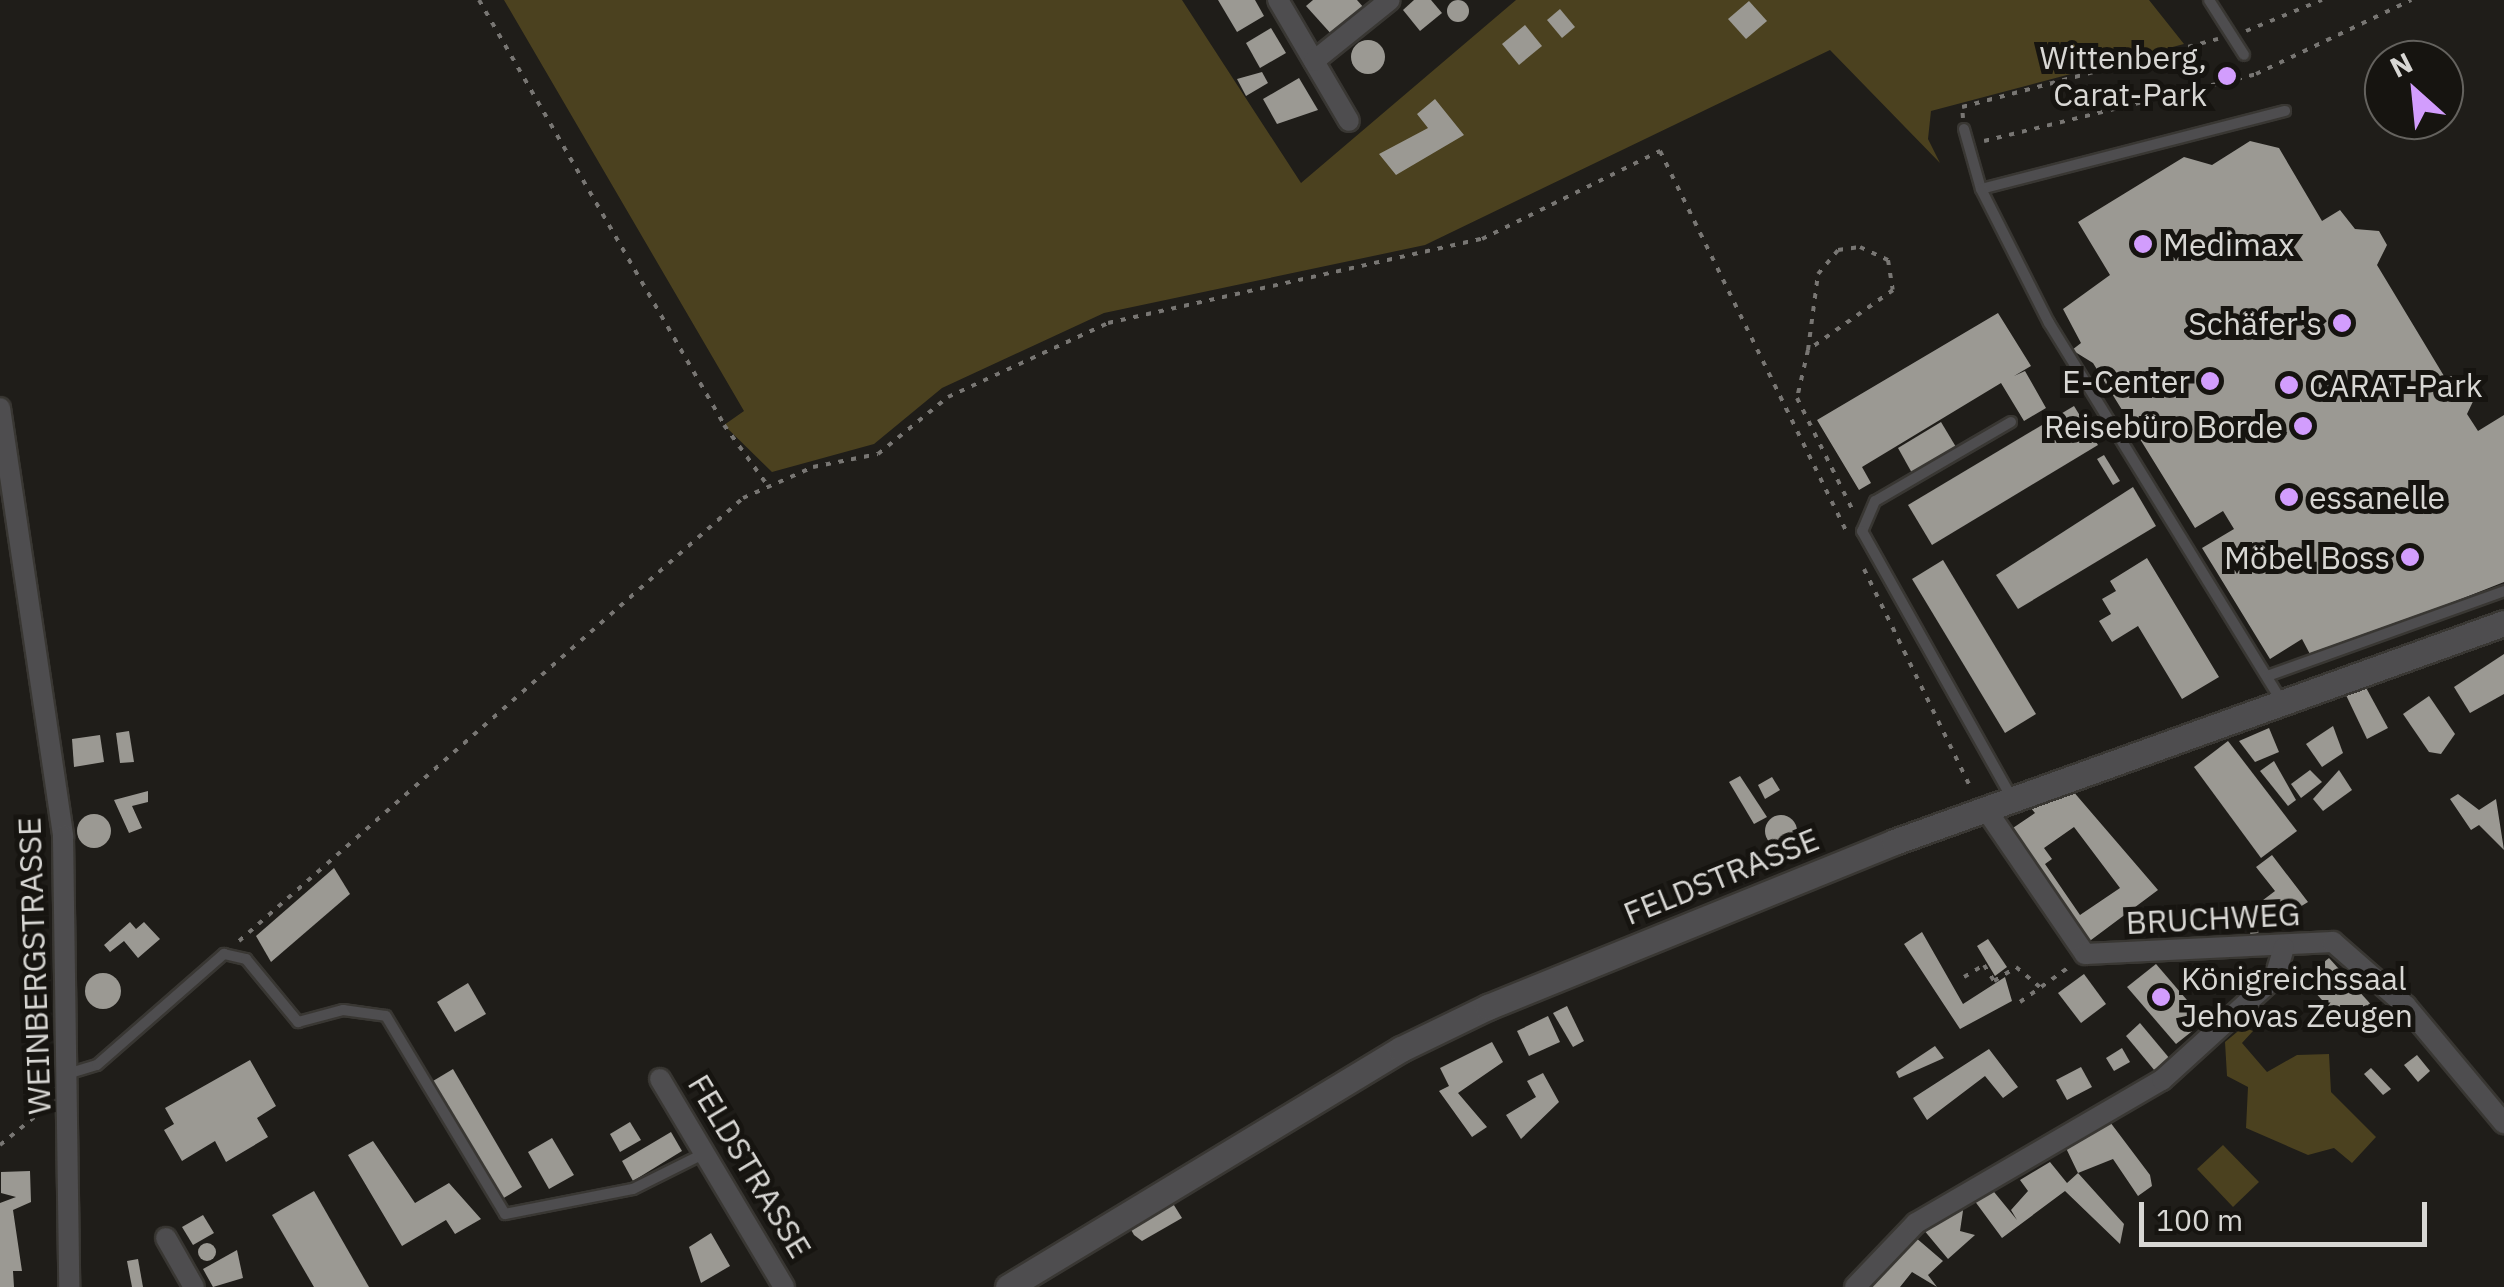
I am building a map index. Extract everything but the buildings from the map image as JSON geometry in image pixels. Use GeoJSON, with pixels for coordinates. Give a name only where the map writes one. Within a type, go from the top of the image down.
{"type":"FeatureCollection","features":[{"type":"Feature","properties":{"kind":"street"},"geometry":{"type":"LineString","coordinates":[[1278,0],[1349,121]]}},
{"type":"Feature","properties":{"kind":"street"},"geometry":{"type":"LineString","coordinates":[[1314,60],[1390,0]]}},
{"type":"Feature","properties":{"kind":"street","name":"WEINBERGSTRASSE"},"geometry":{"type":"LineString","coordinates":[[0,408],[63,836],[69,1287]]}},
{"type":"Feature","properties":{"kind":"street","name":"FELDSTRASSE"},"geometry":{"type":"LineString","coordinates":[[1008,1287],[1420,1038],[1980,802],[2012,798],[2504,623]]}},
{"type":"Feature","properties":{"kind":"street","name":"BRUCHWEG"},"geometry":{"type":"LineString","coordinates":[[1980,802],[2094,954],[2333,942],[2351,953],[2504,1122]]}},
{"type":"Feature","properties":{"kind":"street"},"geometry":{"type":"LineString","coordinates":[[1854,1287],[1916,1223],[2162,1080],[2275,977],[2284,947]]}},
{"type":"Feature","properties":{"kind":"street","name":"FELDSTRASSE"},"geometry":{"type":"LineString","coordinates":[[660,1079],[784,1287]]}},
{"type":"Feature","properties":{"kind":"street"},"geometry":{"type":"LineString","coordinates":[[166,1238],[194,1287]]}},
{"type":"Feature","properties":{"kind":"lane"},"geometry":{"type":"LineString","coordinates":[[2209,0],[2236,35],[2244,54]]}},
{"type":"Feature","properties":{"kind":"lane"},"geometry":{"type":"LineString","coordinates":[[1981,190],[2285,110]]}},
{"type":"Feature","properties":{"kind":"lane"},"geometry":{"type":"LineString","coordinates":[[1964,129],[1981,190],[2049,323],[2270,675],[2281,700]]}},
{"type":"Feature","properties":{"kind":"lane"},"geometry":{"type":"LineString","coordinates":[[2011,422],[1875,501],[1862,530],[2012,798]]}},
{"type":"Feature","properties":{"kind":"lane"},"geometry":{"type":"LineString","coordinates":[[2270,675],[2504,591]]}},
{"type":"Feature","properties":{"kind":"lane"},"geometry":{"type":"LineString","coordinates":[[67,1074],[96,1065],[224,954],[246,959],[298,1022],[343,1010],[386,1016],[505,1214],[633,1189],[706,1153]]}},
{"type":"Feature","properties":{"kind":"path"},"geometry":{"type":"LineString","coordinates":[[479,0],[724,425],[768,486]]}},
{"type":"Feature","properties":{"kind":"path"},"geometry":{"type":"LineString","coordinates":[[2322,0],[2236,35],[1962,107],[1964,129],[1990,146],[2221,84],[2345,38],[2412,0]]}},
{"type":"Feature","properties":{"kind":"path"},"geometry":{"type":"LineString","coordinates":[[224,954],[743,498],[768,486],[878,454],[948,397],[1108,323],[1482,240],[1660,151],[1853,545]]}},
{"type":"Feature","properties":{"kind":"path"},"geometry":{"type":"LineString","coordinates":[[1808,350],[1894,290],[1888,260],[1860,247],[1838,250],[1818,274],[1798,398],[1862,530]]}},
{"type":"Feature","properties":{"kind":"path"},"geometry":{"type":"LineString","coordinates":[[1862,563],[1980,802]]}},
{"type":"Feature","properties":{"kind":"path"},"geometry":{"type":"LineString","coordinates":[[2020,1002],[2094,954]]}},
{"type":"Feature","properties":{"kind":"path"},"geometry":{"type":"LineString","coordinates":[[1964,977],[1984,965],[1994,981],[2016,967],[2040,987]]}},
{"type":"Feature","properties":{"kind":"path"},"geometry":{"type":"LineString","coordinates":[[0,1145],[68,1100]]}},
{"type":"Feature","properties":{"kind":"shaded area"},"geometry":{"type":"Polygon","coordinates":[[[504,0],[1182,0],[1301,183],[1516,0],[2149,0],[2184,44],[1931,111],[1928,139],[1940,163],[1830,50],[1425,245],[1104,313],[942,388],[874,444],[772,472],[724,425],[744,411],[504,0]]]}},
{"type":"Feature","properties":{"kind":"shaded area"},"geometry":{"type":"Polygon","coordinates":[[[2243,1027],[2253,1031],[2242,1043],[2267,1072],[2297,1055],[2329,1054],[2331,1092],[2376,1137],[2352,1163],[2334,1148],[2308,1155],[2246,1128],[2248,1087],[2227,1076],[2225,1042],[2243,1027]]]}},
{"type":"Feature","properties":{"kind":"shaded area"},"geometry":{"type":"Polygon","coordinates":[[[2223,1145],[2259,1182],[2233,1207],[2197,1169],[2223,1145]]]}},
{"type":"Feature","properties":{"kind":"place","name":"Wittenberg, Carat-Park"},"geometry":{"type":"Point","coordinates":[2227,76]}},
{"type":"Feature","properties":{"kind":"place","name":"Medimax"},"geometry":{"type":"Point","coordinates":[2143,244]}},
{"type":"Feature","properties":{"kind":"place","name":"Schäfer's"},"geometry":{"type":"Point","coordinates":[2342,323]}},
{"type":"Feature","properties":{"kind":"place","name":"E-Center"},"geometry":{"type":"Point","coordinates":[2210,381]}},
{"type":"Feature","properties":{"kind":"place","name":"CARAT-Park"},"geometry":{"type":"Point","coordinates":[2289,385]}},
{"type":"Feature","properties":{"kind":"place","name":"Reisebüro Borde"},"geometry":{"type":"Point","coordinates":[2303,426]}},
{"type":"Feature","properties":{"kind":"place","name":"essanelle"},"geometry":{"type":"Point","coordinates":[2289,497]}},
{"type":"Feature","properties":{"kind":"place","name":"Möbel Boss"},"geometry":{"type":"Point","coordinates":[2410,557]}},
{"type":"Feature","properties":{"kind":"place","name":"Königreichssaal Jehovas Zeugen"},"geometry":{"type":"Point","coordinates":[2161,997]}}]}
